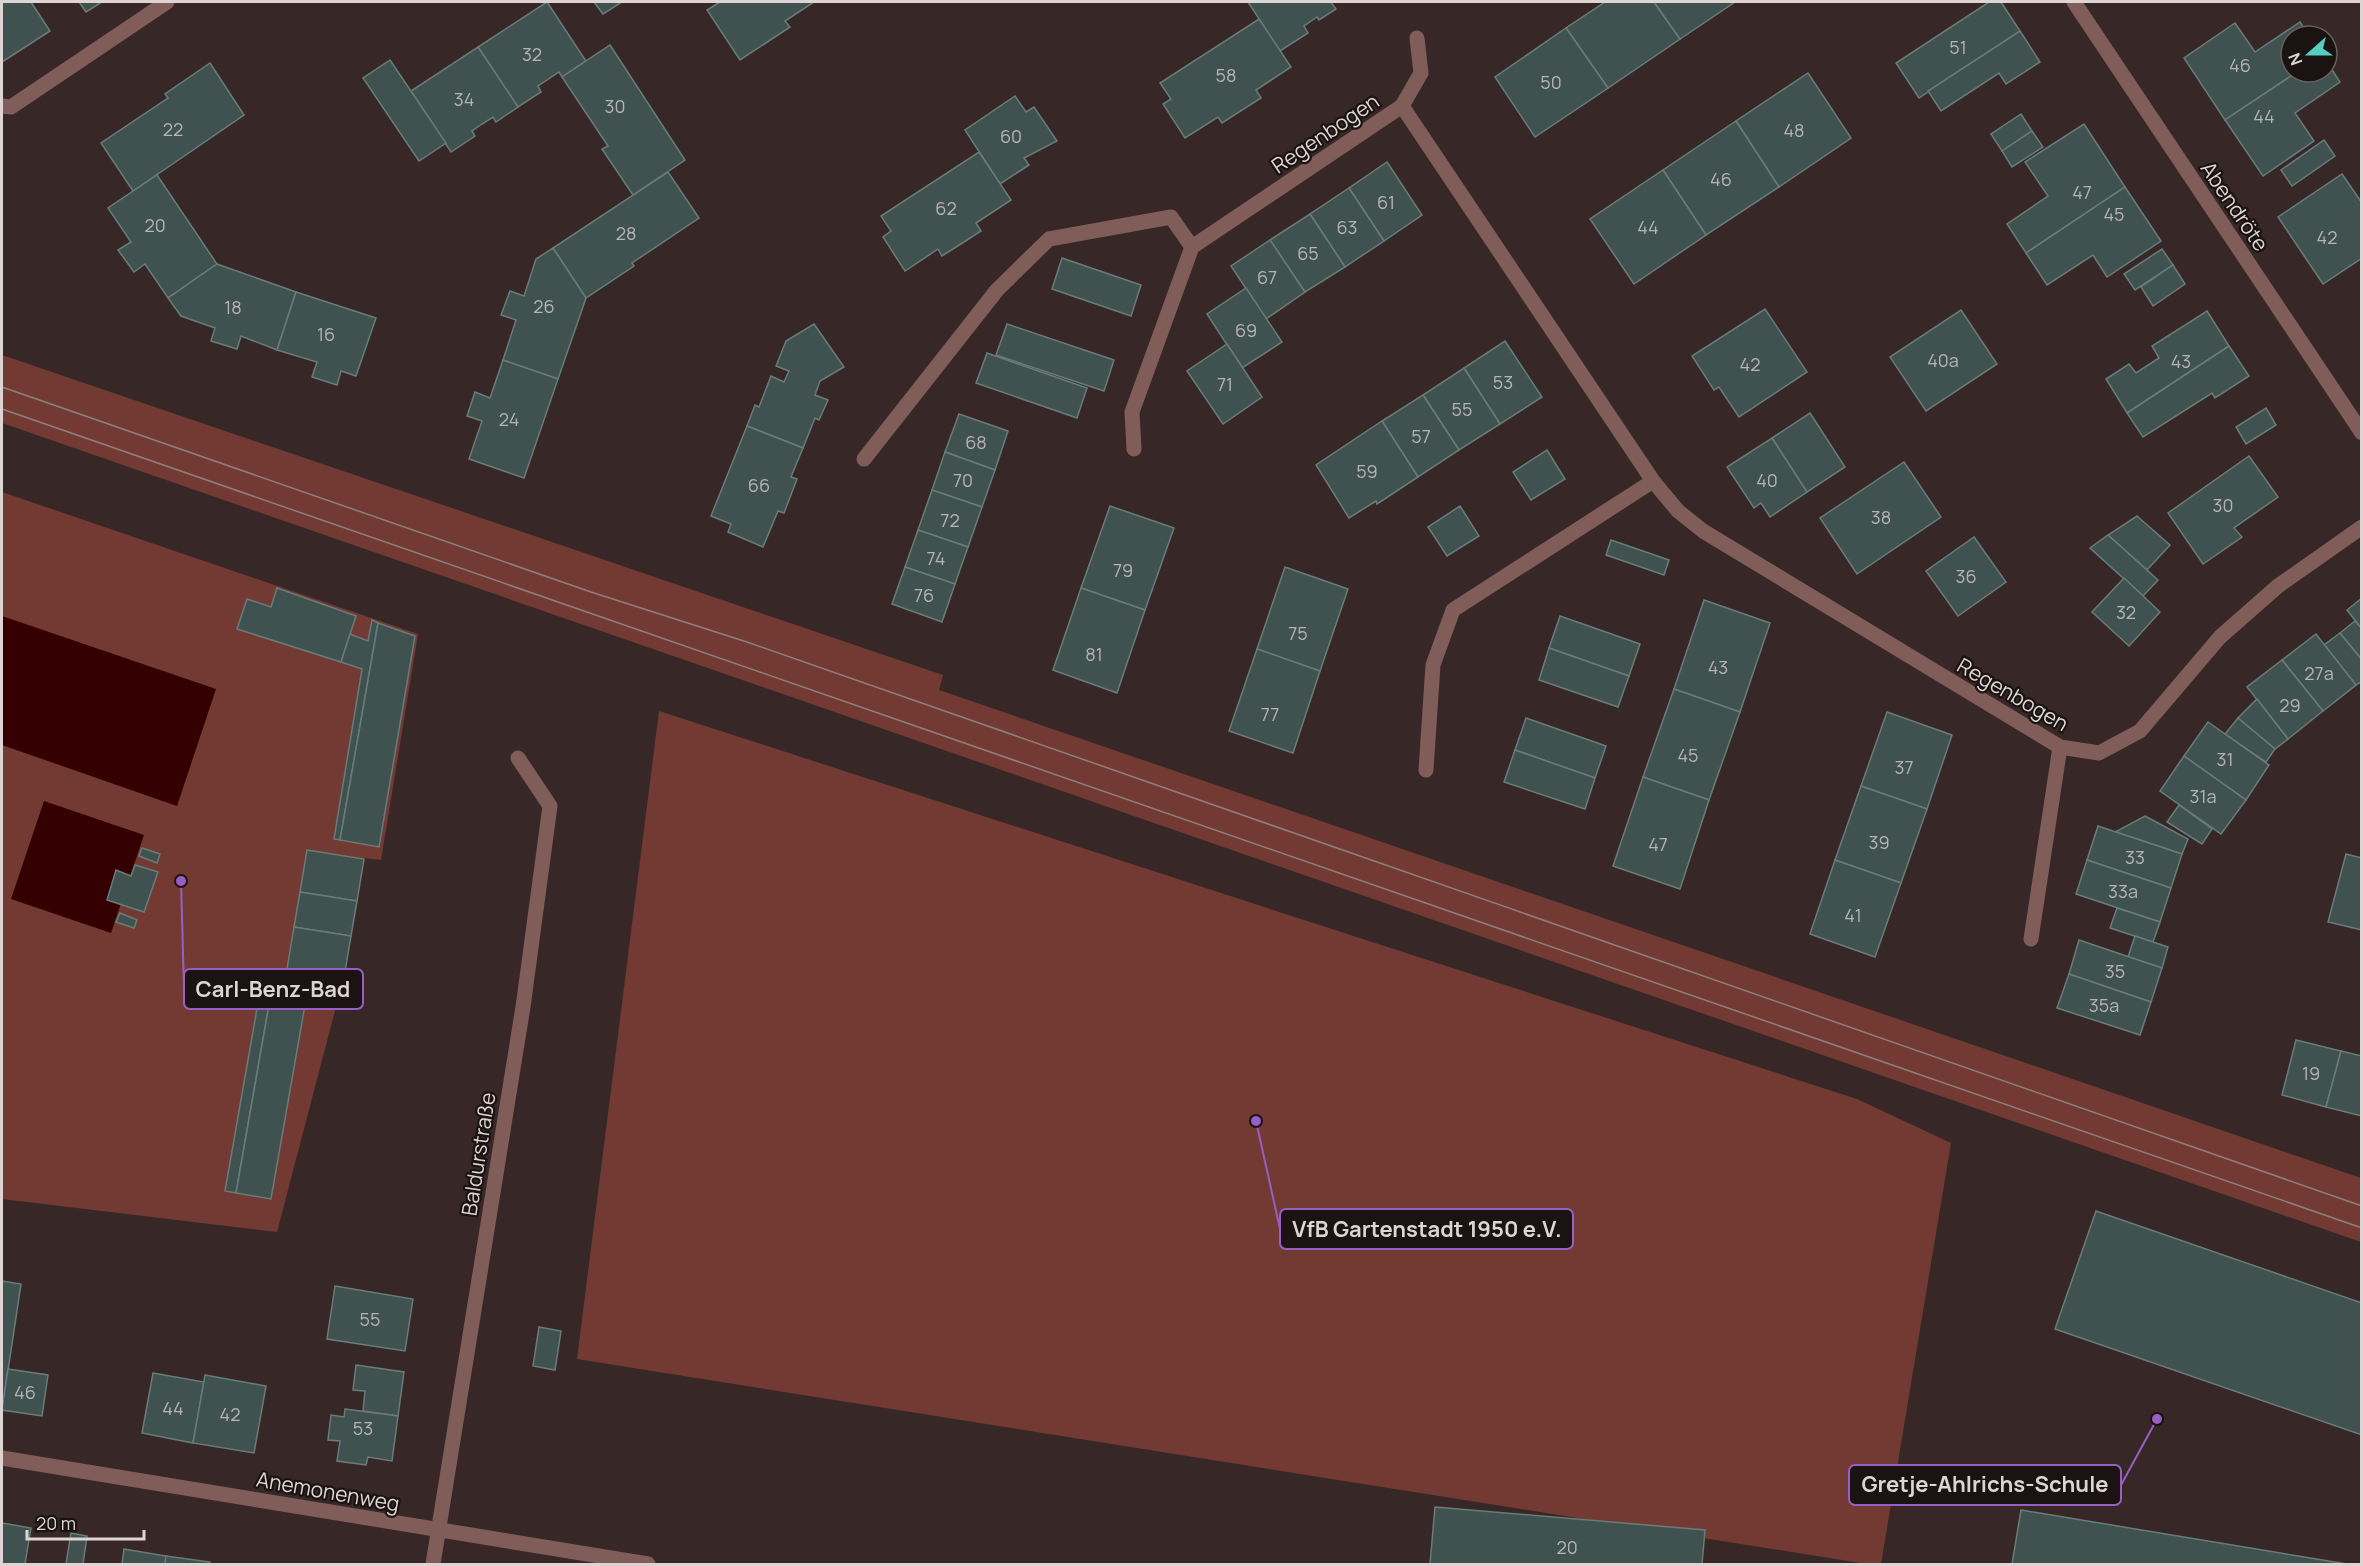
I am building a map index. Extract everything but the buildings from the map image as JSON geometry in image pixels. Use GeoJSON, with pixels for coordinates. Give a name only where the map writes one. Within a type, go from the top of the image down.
{"type":"FeatureCollection","features":[{"type":"Feature","properties":{"kind":"street"},"geometry":{"type":"LineString","coordinates":[[2,106],[10,107],[167,2]]}},
{"type":"Feature","properties":{"kind":"street","name":"Abendröte"},"geometry":{"type":"LineString","coordinates":[[2074,2],[2361,433]]}},
{"type":"Feature","properties":{"kind":"street"},"geometry":{"type":"LineString","coordinates":[[1402,106],[1420,74],[1417,38]]}},
{"type":"Feature","properties":{"kind":"street","name":"Regenbogen"},"geometry":{"type":"LineString","coordinates":[[1192,248],[1402,106],[1653,481],[1678,511],[1703,531],[2060,747],[2099,753],[2140,731],[2220,637],[2278,586],[2361,527]]}},
{"type":"Feature","properties":{"kind":"street"},"geometry":{"type":"LineString","coordinates":[[864,459],[997,290],[1049,240],[1172,218],[1192,248],[1132,412],[1134,449]]}},
{"type":"Feature","properties":{"kind":"street"},"geometry":{"type":"LineString","coordinates":[[1426,770],[1433,665],[1453,610],[1653,481]]}},
{"type":"Feature","properties":{"kind":"street"},"geometry":{"type":"LineString","coordinates":[[2031,939],[2060,747]]}},
{"type":"Feature","properties":{"kind":"street","name":"Baldurstraße"},"geometry":{"type":"LineString","coordinates":[[433,1564],[523,1006],[550,806],[518,758]]}},
{"type":"Feature","properties":{"kind":"street","name":"Anemonenweg"},"geometry":{"type":"LineString","coordinates":[[2,1458],[648,1564]]}},
{"type":"Feature","properties":{"kind":"shaded area"},"geometry":{"type":"Polygon","coordinates":[[[2,355],[943,675],[939,690],[2361,1178],[2361,1242],[2,423],[2,355]]]}},
{"type":"Feature","properties":{"kind":"shaded area"},"geometry":{"type":"Polygon","coordinates":[[[2,492],[418,634],[381,860],[364,858],[343,980],[277,1232],[2,1199],[2,492]]]}},
{"type":"Feature","properties":{"kind":"shaded area"},"geometry":{"type":"Polygon","coordinates":[[[2,616],[216,689],[177,806],[2,745],[2,616]]]}},
{"type":"Feature","properties":{"kind":"shaded area"},"geometry":{"type":"Polygon","coordinates":[[[659,711],[1857,1099],[1951,1143],[1881,1564],[1867,1564],[577,1359],[659,711]]]}},
{"type":"Feature","properties":{"kind":"shaded area"},"geometry":{"type":"Polygon","coordinates":[[[44,801],[144,835],[111,933],[11,899],[44,801]]]}},
{"type":"Feature","properties":{"kind":"tram line"},"geometry":{"type":"LineString","coordinates":[[2,387],[591,592],[747,642],[2362,1206]]}},
{"type":"Feature","properties":{"kind":"tram line"},"geometry":{"type":"LineString","coordinates":[[2,409],[2362,1228]]}},
{"type":"Feature","properties":{"kind":"place","name":"Carl-Benz-Bad"},"geometry":{"type":"Point","coordinates":[181,881]}},
{"type":"Feature","properties":{"kind":"place","name":"VfB Gartenstadt 1950 e.V."},"geometry":{"type":"Point","coordinates":[1256,1121]}},
{"type":"Feature","properties":{"kind":"place","name":"Gretje-Ahlrichs-Schule"},"geometry":{"type":"Point","coordinates":[2157,1419]}}]}
